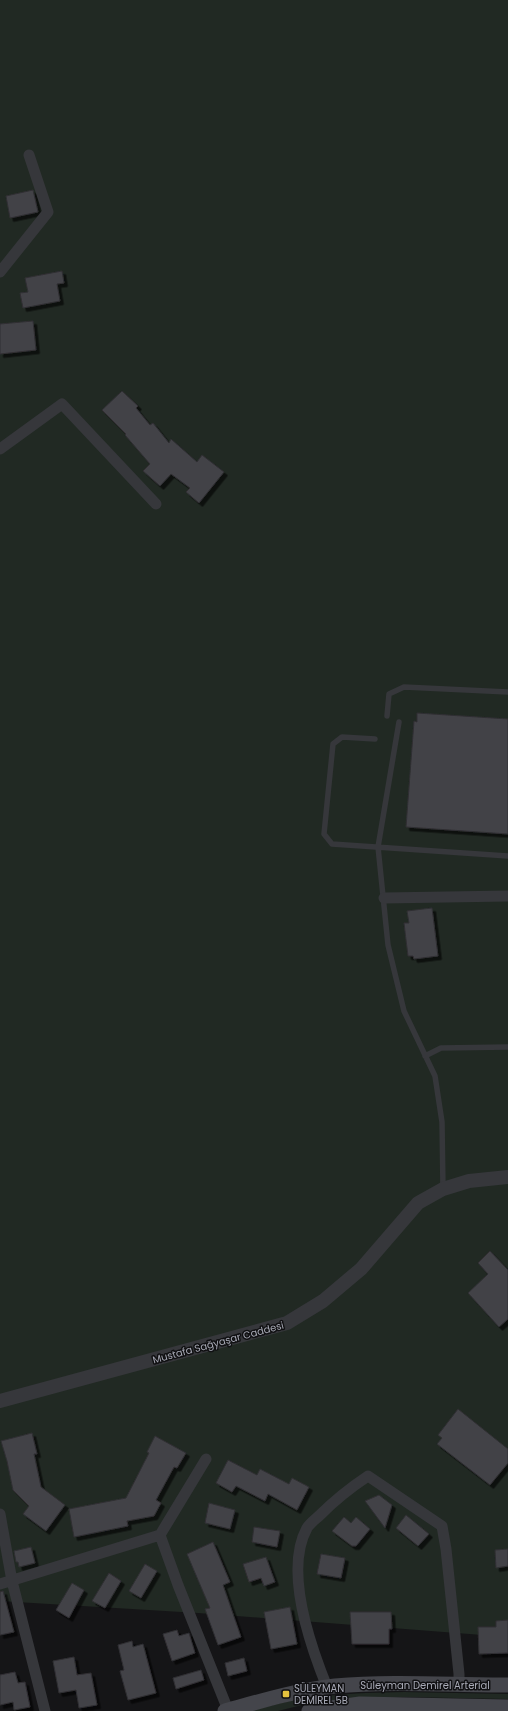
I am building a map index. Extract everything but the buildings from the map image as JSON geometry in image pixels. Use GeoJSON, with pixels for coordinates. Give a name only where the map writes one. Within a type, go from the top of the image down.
{"type":"FeatureCollection","features":[{"type":"Feature","properties":{"kind":"main road","name":"Süleyman Demirel Arterial"},"geometry":{"type":"LineString","coordinates":[[226,1711],[286,1694],[327,1687],[401,1684],[508,1685]]}},
{"type":"Feature","properties":{"kind":"main road","name":"Süleyman Demirel Arterial"},"geometry":{"type":"LineString","coordinates":[[309,1711],[360,1704],[480,1709],[508,1707]]}},
{"type":"Feature","properties":{"kind":"street"},"geometry":{"type":"LineString","coordinates":[[0,272],[48,212],[29,155]]}},
{"type":"Feature","properties":{"kind":"street"},"geometry":{"type":"LineString","coordinates":[[0,449],[62,404],[156,504]]}},
{"type":"Feature","properties":{"kind":"street"},"geometry":{"type":"LineString","coordinates":[[384,898],[508,896]]}},
{"type":"Feature","properties":{"kind":"street","name":"Mustafa Sağyaşar Caddesi"},"geometry":{"type":"LineString","coordinates":[[0,1401],[287,1323],[323,1301],[361,1269],[418,1203],[443,1189],[469,1181],[508,1177]]}},
{"type":"Feature","properties":{"kind":"street"},"geometry":{"type":"LineString","coordinates":[[0,1584],[160,1535],[206,1459]]}},
{"type":"Feature","properties":{"kind":"street"},"geometry":{"type":"LineString","coordinates":[[327,1687],[312,1647],[298,1586],[298,1565],[301,1542],[308,1526],[342,1494],[368,1476],[442,1526],[459,1674],[458,1685]]}},
{"type":"Feature","properties":{"kind":"street"},"geometry":{"type":"LineString","coordinates":[[0,1514],[12,1581],[45,1711]]}},
{"type":"Feature","properties":{"kind":"street"},"geometry":{"type":"LineString","coordinates":[[160,1535],[226,1711]]}},
{"type":"Feature","properties":{"kind":"lane"},"geometry":{"type":"LineString","coordinates":[[387,716],[389,694],[404,687],[508,692]]}},
{"type":"Feature","properties":{"kind":"lane"},"geometry":{"type":"LineString","coordinates":[[399,722],[378,847],[388,945],[404,1011],[435,1076],[442,1122],[443,1189]]}},
{"type":"Feature","properties":{"kind":"lane"},"geometry":{"type":"LineString","coordinates":[[375,739],[342,737],[332,744],[324,834],[332,844],[508,856]]}},
{"type":"Feature","properties":{"kind":"lane"},"geometry":{"type":"LineString","coordinates":[[425,1056],[441,1048],[508,1047]]}},
{"type":"Feature","properties":{"kind":"shaded area"},"geometry":{"type":"Polygon","coordinates":[[[0,0],[508,0],[508,1637],[198,1613],[0,1601],[0,0]]]}},
{"type":"Feature","properties":{"kind":"shaded area"},"geometry":{"type":"Polygon","coordinates":[[[404,1692],[508,1694],[508,1699],[404,1697],[349,1699],[302,1705],[278,1711],[252,1711],[289,1701],[308,1698],[346,1694],[404,1692]]]}},
{"type":"Feature","properties":{"kind":"place","name":"SÜLEYMAN DEMİREL 5B"},"geometry":{"type":"Point","coordinates":[286,1694]}}]}
